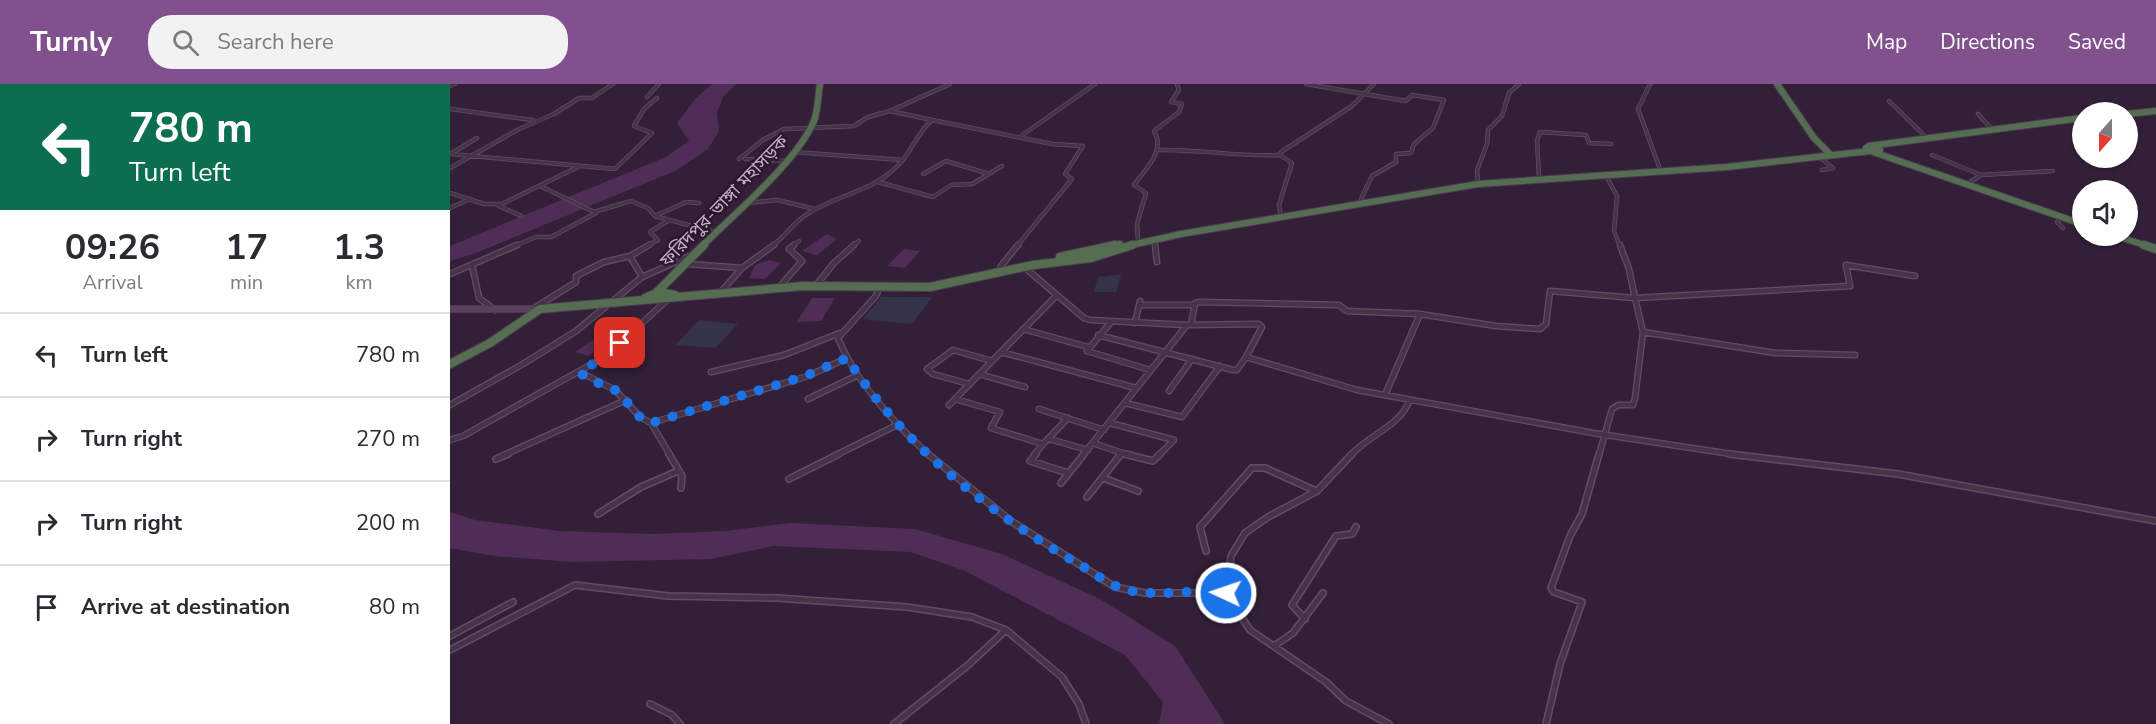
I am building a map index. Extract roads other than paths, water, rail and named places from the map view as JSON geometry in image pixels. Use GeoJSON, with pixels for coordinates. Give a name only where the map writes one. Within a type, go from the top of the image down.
{"type":"FeatureCollection","features":[{"type":"Feature","properties":{"kind":"highway"},"geometry":{"type":"LineString","coordinates":[[1777,84],[1812,135],[1832,152]]}},
{"type":"Feature","properties":{"kind":"highway","name":"ফরিদপুর-ভাঙ্গা মহাসড়ক"},"geometry":{"type":"LineString","coordinates":[[659,296],[693,255],[796,152],[813,128],[821,88]]}},
{"type":"Feature","properties":{"kind":"highway"},"geometry":{"type":"LineString","coordinates":[[2138,113],[2156,111]]}},
{"type":"Feature","properties":{"kind":"highway"},"geometry":{"type":"LineString","coordinates":[[1509,180],[1752,162],[1873,149],[1893,143],[2072,119]]}},
{"type":"Feature","properties":{"kind":"highway"},"geometry":{"type":"LineString","coordinates":[[1873,149],[1897,160],[2072,220]]}},
{"type":"Feature","properties":{"kind":"highway"},"geometry":{"type":"LineString","coordinates":[[1681,168],[1754,164],[1818,156],[1832,152]]}},
{"type":"Feature","properties":{"kind":"highway"},"geometry":{"type":"LineString","coordinates":[[1327,207],[1361,199],[1478,182],[1656,170]]}},
{"type":"Feature","properties":{"kind":"highway"},"geometry":{"type":"LineString","coordinates":[[720,293],[782,284],[930,287],[1138,241],[1415,191]]}},
{"type":"Feature","properties":{"kind":"highway","name":"ফরিদপুর-ভাঙ্গা মহাসড়ক"},"geometry":{"type":"LineString","coordinates":[[680,271],[690,264],[717,233]]}},
{"type":"Feature","properties":{"kind":"highway"},"geometry":{"type":"LineString","coordinates":[[1024,266],[1091,258],[1150,240]]}},
{"type":"Feature","properties":{"kind":"highway"},"geometry":{"type":"LineString","coordinates":[[2138,243],[2156,249]]}},
{"type":"Feature","properties":{"kind":"highway"},"geometry":{"type":"LineString","coordinates":[[450,366],[490,343],[537,309],[611,303],[659,296],[803,286],[882,285]]}},
{"type":"Feature","properties":{"kind":"highway"},"geometry":{"type":"LineString","coordinates":[[450,366],[497,345],[551,308]]}},
{"type":"Feature","properties":{"kind":"main road"},"geometry":{"type":"LineString","coordinates":[[450,309],[537,309]]}},
{"type":"Feature","properties":{"kind":"street"},"geometry":{"type":"LineString","coordinates":[[450,86],[455,84]]}},
{"type":"Feature","properties":{"kind":"street"},"geometry":{"type":"LineString","coordinates":[[450,168],[535,120],[554,114],[579,98],[592,98],[613,84]]}},
{"type":"Feature","properties":{"kind":"street"},"geometry":{"type":"LineString","coordinates":[[451,154],[615,169],[652,132],[634,126],[645,109],[657,98],[646,96],[659,84]]}},
{"type":"Feature","properties":{"kind":"street"},"geometry":{"type":"LineString","coordinates":[[739,159],[763,140],[784,129],[854,126],[868,117],[890,111],[950,84]]}},
{"type":"Feature","properties":{"kind":"street"},"geometry":{"type":"LineString","coordinates":[[1021,136],[1095,84]]}},
{"type":"Feature","properties":{"kind":"street"},"geometry":{"type":"LineString","coordinates":[[1138,241],[1137,224],[1146,193],[1134,185],[1161,142],[1154,131],[1179,112],[1182,104],[1172,102],[1179,90],[1178,84]]}},
{"type":"Feature","properties":{"kind":"street"},"geometry":{"type":"LineString","coordinates":[[1306,84],[1407,101],[1413,95],[1444,101],[1433,128],[1414,144],[1411,153],[1396,154],[1396,162],[1372,176],[1361,199]]}},
{"type":"Feature","properties":{"kind":"street"},"geometry":{"type":"LineString","coordinates":[[1280,155],[1284,149],[1348,111],[1366,95],[1374,84]]}},
{"type":"Feature","properties":{"kind":"street"},"geometry":{"type":"LineString","coordinates":[[1478,182],[1476,168],[1489,144],[1488,130],[1502,116],[1509,93],[1519,84]]}},
{"type":"Feature","properties":{"kind":"street"},"geometry":{"type":"LineString","coordinates":[[1650,84],[1638,109],[1656,170]]}},
{"type":"Feature","properties":{"kind":"street"},"geometry":{"type":"LineString","coordinates":[[1889,101],[1927,138]]}},
{"type":"Feature","properties":{"kind":"street"},"geometry":{"type":"LineString","coordinates":[[450,109],[535,120]]}},
{"type":"Feature","properties":{"kind":"street"},"geometry":{"type":"LineString","coordinates":[[890,111],[894,114],[1021,136],[1052,144],[1083,146],[1064,175],[1072,179],[1000,271]]}},
{"type":"Feature","properties":{"kind":"street"},"geometry":{"type":"LineString","coordinates":[[1978,114],[1992,129]]}},
{"type":"Feature","properties":{"kind":"street"},"geometry":{"type":"LineString","coordinates":[[720,293],[742,268],[786,237],[792,226],[815,209],[825,202],[846,197],[878,182],[903,160],[912,148],[916,136],[932,120]]}},
{"type":"Feature","properties":{"kind":"street"},"geometry":{"type":"LineString","coordinates":[[1539,177],[1537,141],[1540,133],[1586,135],[1590,143],[1611,144]]}},
{"type":"Feature","properties":{"kind":"street"},"geometry":{"type":"LineString","coordinates":[[451,154],[477,138]]}},
{"type":"Feature","properties":{"kind":"street"},"geometry":{"type":"LineString","coordinates":[[1158,150],[1191,149],[1256,156],[1280,155],[1292,163],[1282,193],[1281,215]]}},
{"type":"Feature","properties":{"kind":"street"},"geometry":{"type":"LineString","coordinates":[[796,152],[903,160]]}},
{"type":"Feature","properties":{"kind":"street"},"geometry":{"type":"LineString","coordinates":[[1932,155],[1981,175],[2053,171]]}},
{"type":"Feature","properties":{"kind":"street"},"geometry":{"type":"LineString","coordinates":[[1818,156],[1833,168],[1822,170]]}},
{"type":"Feature","properties":{"kind":"street"},"geometry":{"type":"LineString","coordinates":[[745,159],[785,165]]}},
{"type":"Feature","properties":{"kind":"street"},"geometry":{"type":"LineString","coordinates":[[923,174],[946,161],[986,173]]}},
{"type":"Feature","properties":{"kind":"street"},"geometry":{"type":"LineString","coordinates":[[497,205],[542,187],[580,166]]}},
{"type":"Feature","properties":{"kind":"street"},"geometry":{"type":"LineString","coordinates":[[878,182],[933,197],[951,185],[972,183],[1002,166]]}},
{"type":"Feature","properties":{"kind":"street"},"geometry":{"type":"LineString","coordinates":[[1546,724],[1560,664],[1582,603],[1554,592],[1551,588],[1570,536],[1582,514],[1614,405],[1633,405],[1640,373],[1643,332],[1629,269],[1614,231],[1617,196],[1605,174]]}},
{"type":"Feature","properties":{"kind":"street"},"geometry":{"type":"LineString","coordinates":[[1967,184],[1981,175]]}},
{"type":"Feature","properties":{"kind":"street"},"geometry":{"type":"LineString","coordinates":[[542,187],[596,213]]}},
{"type":"Feature","properties":{"kind":"street"},"geometry":{"type":"LineString","coordinates":[[450,193],[497,205],[521,216]]}},
{"type":"Feature","properties":{"kind":"street"},"geometry":{"type":"LineString","coordinates":[[450,208],[471,199]]}},
{"type":"Feature","properties":{"kind":"street"},"geometry":{"type":"LineString","coordinates":[[747,203],[777,200],[815,209]]}},
{"type":"Feature","properties":{"kind":"street"},"geometry":{"type":"LineString","coordinates":[[450,274],[536,237],[551,237],[596,213],[631,201],[648,208],[655,216],[717,233]]}},
{"type":"Feature","properties":{"kind":"street"},"geometry":{"type":"LineString","coordinates":[[655,216],[686,202],[699,203]]}},
{"type":"Feature","properties":{"kind":"street"},"geometry":{"type":"LineString","coordinates":[[2062,217],[2057,222],[2063,228]]}},
{"type":"Feature","properties":{"kind":"street"},"geometry":{"type":"LineString","coordinates":[[537,309],[576,282],[578,280],[574,278],[576,276],[604,262],[614,262],[630,256],[658,240],[650,232],[669,220]]}},
{"type":"Feature","properties":{"kind":"street"},"geometry":{"type":"LineString","coordinates":[[1150,240],[1156,262]]}},
{"type":"Feature","properties":{"kind":"street"},"geometry":{"type":"LineString","coordinates":[[782,284],[802,261],[789,249],[799,241]]}},
{"type":"Feature","properties":{"kind":"street"},"geometry":{"type":"LineString","coordinates":[[818,283],[833,264],[859,241]]}},
{"type":"Feature","properties":{"kind":"street"},"geometry":{"type":"LineString","coordinates":[[450,405],[539,356],[642,277],[693,255]]}},
{"type":"Feature","properties":{"kind":"street"},"geometry":{"type":"LineString","coordinates":[[630,256],[642,277]]}},
{"type":"Feature","properties":{"kind":"street"},"geometry":{"type":"LineString","coordinates":[[690,264],[742,268]]}},
{"type":"Feature","properties":{"kind":"street"},"geometry":{"type":"LineString","coordinates":[[471,265],[479,298],[495,310]]}},
{"type":"Feature","properties":{"kind":"street"},"geometry":{"type":"LineString","coordinates":[[1135,323],[1140,303],[1195,305],[1200,302],[1340,305],[1347,311],[1420,314],[1496,326],[1540,329],[1546,324],[1550,291],[1635,298],[1850,286],[1846,265],[1915,276]]}},
{"type":"Feature","properties":{"kind":"street"},"geometry":{"type":"LineString","coordinates":[[1024,266],[1084,318],[1135,323],[1261,325],[1246,357],[1235,370],[1098,335]]}},
{"type":"Feature","properties":{"kind":"street"},"geometry":{"type":"LineString","coordinates":[[711,372],[784,355],[840,333],[870,303],[882,285]]}},
{"type":"Feature","properties":{"kind":"street"},"geometry":{"type":"LineString","coordinates":[[949,405],[1057,295]]}},
{"type":"Feature","properties":{"kind":"street"},"geometry":{"type":"LineString","coordinates":[[450,440],[463,436],[616,350],[659,296]]}},
{"type":"Feature","properties":{"kind":"street"},"geometry":{"type":"LineString","coordinates":[[1061,483],[1164,352],[1189,325],[1195,305]]}},
{"type":"Feature","properties":{"kind":"street"},"geometry":{"type":"LineString","coordinates":[[1385,395],[1420,314]]}},
{"type":"Feature","properties":{"kind":"street"},"geometry":{"type":"LineString","coordinates":[[1111,322],[1087,351],[1150,370]]}},
{"type":"Feature","properties":{"kind":"street"},"geometry":{"type":"LineString","coordinates":[[1023,329],[1088,347]]}},
{"type":"Feature","properties":{"kind":"street"},"geometry":{"type":"LineString","coordinates":[[1643,332],[1759,351],[1810,356],[1855,355]]}},
{"type":"Feature","properties":{"kind":"street"},"geometry":{"type":"LineString","coordinates":[[840,333],[838,338],[858,375],[899,424],[966,488],[1014,524],[1120,588],[1226,593]]}},
{"type":"Feature","properties":{"kind":"street"},"geometry":{"type":"LineString","coordinates":[[969,384],[933,374],[927,369],[946,352],[953,350],[992,361]]}},
{"type":"Feature","properties":{"kind":"street"},"geometry":{"type":"LineString","coordinates":[[1001,352],[1136,388]]}},
{"type":"Feature","properties":{"kind":"street"},"geometry":{"type":"LineString","coordinates":[[1246,357],[1336,385],[1604,435],[1789,463],[1898,474],[2156,521]]}},
{"type":"Feature","properties":{"kind":"street"},"geometry":{"type":"LineString","coordinates":[[580,372],[593,382],[615,390],[644,421],[651,423],[803,377],[847,358]]}},
{"type":"Feature","properties":{"kind":"street"},"geometry":{"type":"LineString","coordinates":[[1169,390],[1191,359]]}},
{"type":"Feature","properties":{"kind":"street"},"geometry":{"type":"LineString","coordinates":[[1125,403],[1182,417],[1220,366]]}},
{"type":"Feature","properties":{"kind":"street"},"geometry":{"type":"LineString","coordinates":[[979,374],[1025,387]]}},
{"type":"Feature","properties":{"kind":"street"},"geometry":{"type":"LineString","coordinates":[[808,399],[858,375]]}},
{"type":"Feature","properties":{"kind":"street"},"geometry":{"type":"LineString","coordinates":[[955,399],[1000,412],[990,428],[1043,444]]}},
{"type":"Feature","properties":{"kind":"street"},"geometry":{"type":"LineString","coordinates":[[496,459],[626,400]]}},
{"type":"Feature","properties":{"kind":"street"},"geometry":{"type":"LineString","coordinates":[[1389,724],[1346,701],[1326,682],[1250,630],[1226,593],[1232,555],[1241,538],[1280,509],[1316,491],[1351,459],[1365,441],[1402,418],[1410,400]]}},
{"type":"Feature","properties":{"kind":"street"},"geometry":{"type":"LineString","coordinates":[[1039,410],[1104,430]]}},
{"type":"Feature","properties":{"kind":"street"},"geometry":{"type":"LineString","coordinates":[[1068,418],[1030,460],[1068,473]]}},
{"type":"Feature","properties":{"kind":"street"},"geometry":{"type":"LineString","coordinates":[[651,423],[682,476],[681,488]]}},
{"type":"Feature","properties":{"kind":"street"},"geometry":{"type":"LineString","coordinates":[[1094,443],[1153,462],[1173,439],[1110,423]]}},
{"type":"Feature","properties":{"kind":"street"},"geometry":{"type":"LineString","coordinates":[[789,479],[899,424]]}},
{"type":"Feature","properties":{"kind":"street"},"geometry":{"type":"LineString","coordinates":[[1049,439],[1088,450]]}},
{"type":"Feature","properties":{"kind":"street"},"geometry":{"type":"LineString","coordinates":[[1087,497],[1122,453]]}},
{"type":"Feature","properties":{"kind":"street"},"geometry":{"type":"LineString","coordinates":[[1206,550],[1200,527],[1252,468],[1265,468],[1316,491]]}},
{"type":"Feature","properties":{"kind":"street"},"geometry":{"type":"LineString","coordinates":[[598,514],[641,487],[678,471]]}},
{"type":"Feature","properties":{"kind":"street"},"geometry":{"type":"LineString","coordinates":[[1103,478],[1138,491]]}},
{"type":"Feature","properties":{"kind":"street"},"geometry":{"type":"LineString","coordinates":[[1305,619],[1292,605],[1336,536],[1352,534],[1356,527]]}},
{"type":"Feature","properties":{"kind":"street"},"geometry":{"type":"LineString","coordinates":[[450,650],[574,585],[668,596],[846,601],[950,613],[972,617],[1006,630],[1062,677],[1079,704],[1086,724]]}},
{"type":"Feature","properties":{"kind":"street"},"geometry":{"type":"LineString","coordinates":[[1274,646],[1293,633],[1323,593]]}},
{"type":"Feature","properties":{"kind":"street"},"geometry":{"type":"LineString","coordinates":[[450,636],[513,602]]}},
{"type":"Feature","properties":{"kind":"street"},"geometry":{"type":"LineString","coordinates":[[894,724],[967,666],[1006,630]]}},
{"type":"Feature","properties":{"kind":"street"},"geometry":{"type":"LineString","coordinates":[[650,704],[672,715],[680,724]]}}]}
